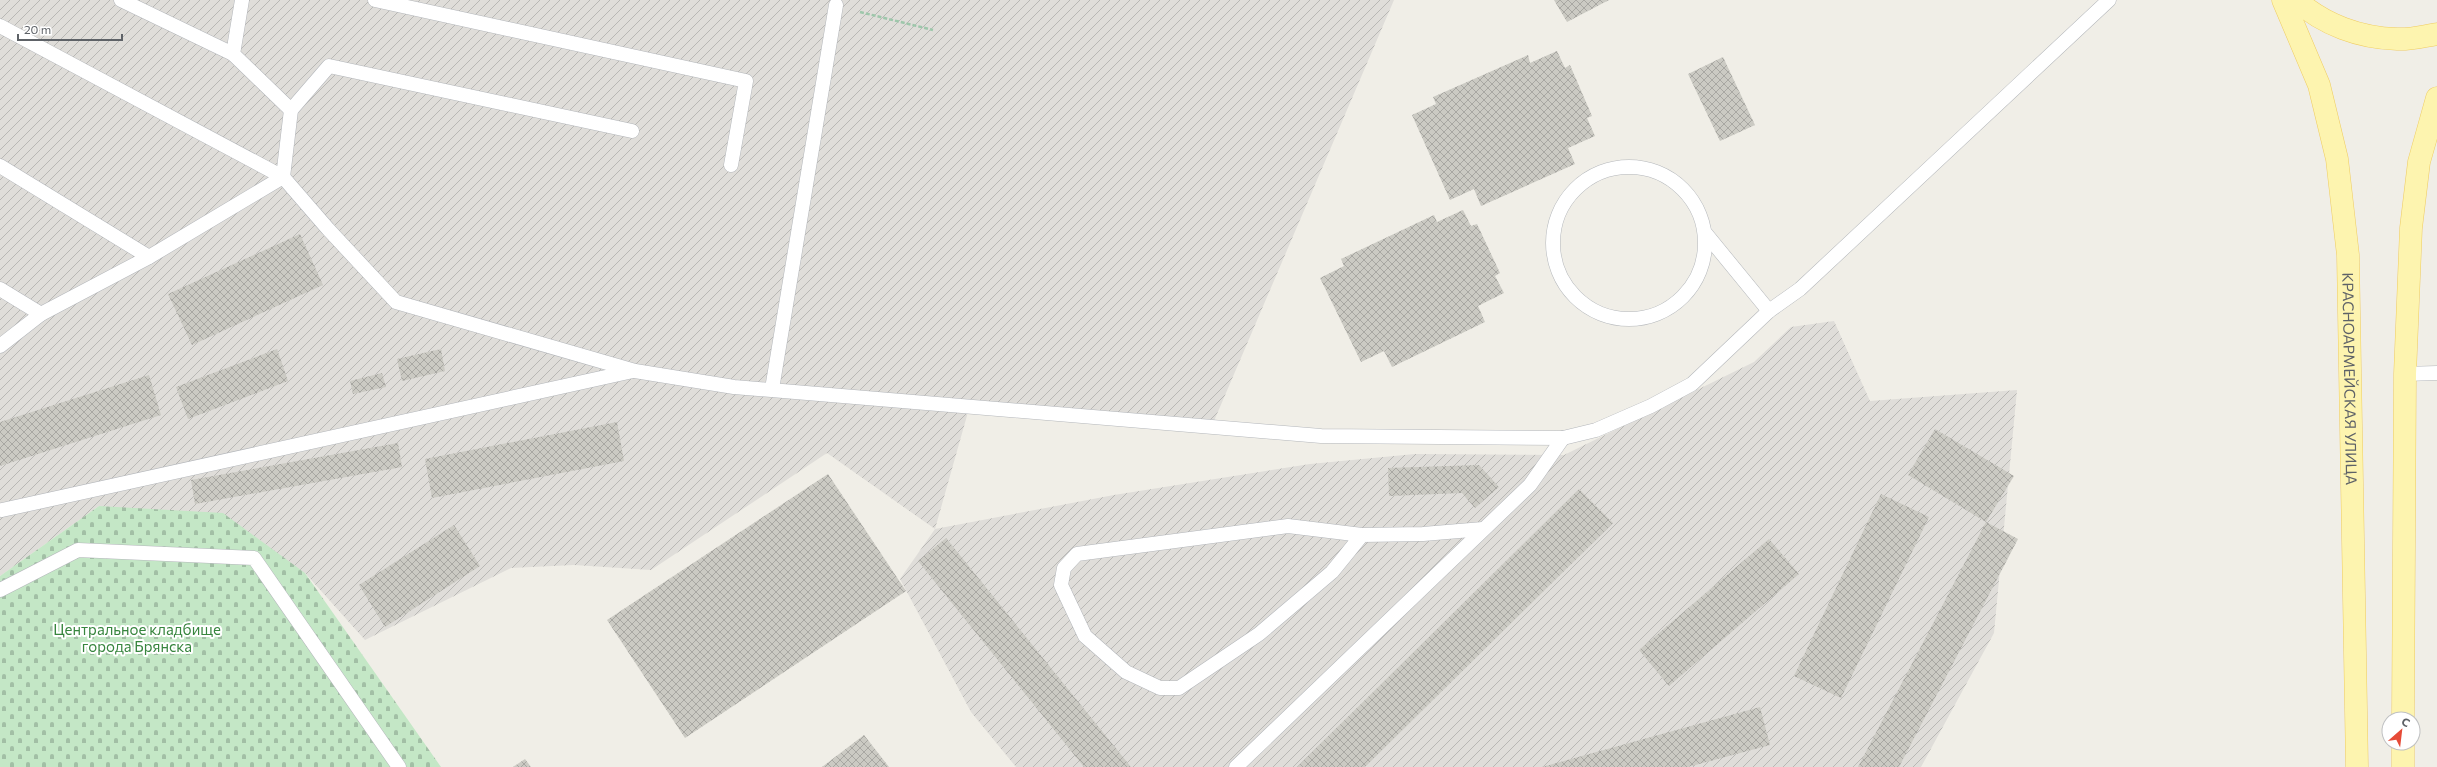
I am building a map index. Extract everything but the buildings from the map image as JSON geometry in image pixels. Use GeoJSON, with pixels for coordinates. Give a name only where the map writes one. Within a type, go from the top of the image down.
{"type":"FeatureCollection","features":[{"type":"Feature","properties":{"kind":"main road","name":"КРАСНОАРМЕЙСКАЯ УЛИЦА"},"geometry":{"type":"LineString","coordinates":[[2283,0],[2319,85],[2337,159],[2348,255],[2357,767]]}},
{"type":"Feature","properties":{"kind":"main road"},"geometry":{"type":"LineString","coordinates":[[2296,0],[2310,12],[2352,33],[2398,40],[2437,34]]}},
{"type":"Feature","properties":{"kind":"main road"},"geometry":{"type":"LineString","coordinates":[[2403,711],[2405,374],[2411,228],[2419,162],[2437,98]]}},
{"type":"Feature","properties":{"kind":"main road"},"geometry":{"type":"LineString","coordinates":[[2403,751],[2403,767]]}},
{"type":"Feature","properties":{"kind":"lane"},"geometry":{"type":"LineString","coordinates":[[121,0],[233,54],[291,110]]}},
{"type":"Feature","properties":{"kind":"lane"},"geometry":{"type":"LineString","coordinates":[[233,54],[242,0]]}},
{"type":"Feature","properties":{"kind":"lane"},"geometry":{"type":"LineString","coordinates":[[375,0],[746,81],[731,165]]}},
{"type":"Feature","properties":{"kind":"lane"},"geometry":{"type":"LineString","coordinates":[[0,26],[283,177],[328,230],[396,302],[635,370],[734,387],[1321,436],[1563,438],[1596,430],[1651,406],[1692,384],[1769,311],[1800,289],[2109,0]]}},
{"type":"Feature","properties":{"kind":"lane"},"geometry":{"type":"LineString","coordinates":[[772,389],[836,5]]}},
{"type":"Feature","properties":{"kind":"lane"},"geometry":{"type":"LineString","coordinates":[[283,177],[291,110],[329,66],[632,131]]}},
{"type":"Feature","properties":{"kind":"lane"},"geometry":{"type":"LineString","coordinates":[[0,166],[149,257]]}},
{"type":"Feature","properties":{"kind":"lane"},"geometry":{"type":"LineString","coordinates":[[1706,234],[1705,260],[1695,284],[1677,304],[1654,316],[1628,320],[1603,315],[1581,303],[1565,285],[1555,263],[1552,238],[1561,209],[1571,194],[1590,177],[1612,168],[1636,167],[1660,173],[1682,187],[1698,209],[1706,234],[1769,311]]}},
{"type":"Feature","properties":{"kind":"lane"},"geometry":{"type":"LineString","coordinates":[[0,346],[41,314],[149,257],[283,177]]}},
{"type":"Feature","properties":{"kind":"lane"},"geometry":{"type":"LineString","coordinates":[[0,289],[41,314]]}},
{"type":"Feature","properties":{"kind":"lane"},"geometry":{"type":"LineString","coordinates":[[2,510],[635,370]]}},
{"type":"Feature","properties":{"kind":"lane"},"geometry":{"type":"LineString","coordinates":[[2405,374],[2437,373]]}},
{"type":"Feature","properties":{"kind":"lane"},"geometry":{"type":"LineString","coordinates":[[1236,767],[1530,485],[1563,438]]}},
{"type":"Feature","properties":{"kind":"lane"},"geometry":{"type":"LineString","coordinates":[[1362,535],[1332,572],[1259,634],[1179,688],[1160,688],[1126,672],[1085,636],[1061,585],[1064,568],[1077,554],[1288,526],[1362,535],[1423,534],[1483,529]]}},
{"type":"Feature","properties":{"kind":"lane"},"geometry":{"type":"LineString","coordinates":[[0,590],[78,550],[254,558],[399,767]]}},
{"type":"Feature","properties":{"kind":"path"},"geometry":{"type":"LineString","coordinates":[[836,5],[933,30]]}},
{"type":"Feature","properties":{"kind":"shaded area"},"geometry":{"type":"Polygon","coordinates":[[[0,0],[1394,0],[1214,421],[970,405],[935,529],[827,453],[651,570],[574,565],[511,568],[365,640],[305,573],[99,506],[0,576],[0,0]]]}},
{"type":"Feature","properties":{"kind":"shaded area"},"geometry":{"type":"Polygon","coordinates":[[[1834,321],[1870,401],[2017,390],[1994,633],[1921,767],[1016,767],[971,712],[900,579],[935,529],[1114,495],[1310,464],[1415,454],[1564,455],[1754,362],[1791,327],[1834,321]]]}},
{"type":"Feature","properties":{"kind":"green space","name":"Центральное кладбище города Брянска"},"geometry":{"type":"Polygon","coordinates":[[[99,506],[223,513],[305,573],[441,767],[0,767],[0,576],[99,506]]]}}]}
